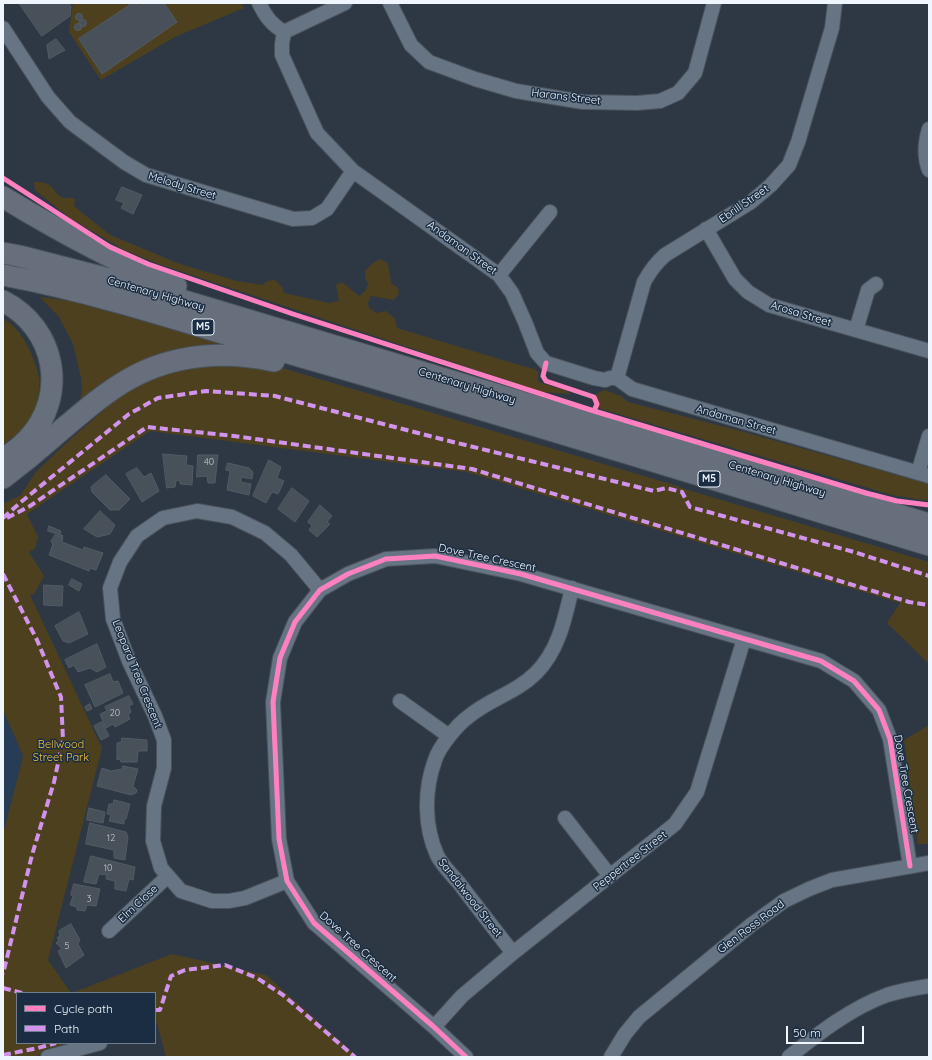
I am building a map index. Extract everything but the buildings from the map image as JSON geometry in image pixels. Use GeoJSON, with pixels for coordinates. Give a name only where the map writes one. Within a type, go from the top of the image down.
{"type":"FeatureCollection","features":[{"type":"Feature","properties":{"kind":"highway"},"geometry":{"type":"LineString","coordinates":[[3,197],[105,255],[152,277],[279,320],[288,332]]}},
{"type":"Feature","properties":{"kind":"highway","name":"Centenary Highway"},"geometry":{"type":"LineString","coordinates":[[3,253],[128,284],[929,524]]}},
{"type":"Feature","properties":{"kind":"highway","name":"Centenary Highway"},"geometry":{"type":"LineString","coordinates":[[3,275],[96,295],[278,350],[402,385],[929,544]]}},
{"type":"Feature","properties":{"kind":"highway"},"geometry":{"type":"LineString","coordinates":[[3,301],[23,313],[40,333],[50,356],[52,393],[39,426],[20,446],[3,458]]}},
{"type":"Feature","properties":{"kind":"highway"},"geometry":{"type":"LineString","coordinates":[[3,478],[111,390],[144,371],[172,362],[205,356],[252,356],[385,390],[402,385]]}},
{"type":"Feature","properties":{"kind":"street"},"geometry":{"type":"LineString","coordinates":[[259,3],[265,15],[274,25],[284,32],[345,3]]}},
{"type":"Feature","properties":{"kind":"street","name":"Harans Street"},"geometry":{"type":"LineString","coordinates":[[390,3],[411,45],[429,62],[475,79],[516,91],[583,102],[637,103],[660,101],[678,93],[695,73],[714,3]]}},
{"type":"Feature","properties":{"kind":"street","name":"Ebrill Street"},"geometry":{"type":"LineString","coordinates":[[617,378],[644,282],[649,272],[665,255],[751,202],[771,185],[789,165],[798,142],[832,28],[835,3]]}},
{"type":"Feature","properties":{"kind":"street","name":"Melody Street"},"geometry":{"type":"LineString","coordinates":[[3,28],[48,97],[70,122],[124,162],[146,176],[293,219],[312,218],[327,209],[353,170]]}},
{"type":"Feature","properties":{"kind":"street","name":"Andaman Street"},"geometry":{"type":"LineString","coordinates":[[284,32],[282,55],[317,133],[353,170],[499,275],[512,293],[537,353],[546,363],[600,379],[617,378],[632,389],[923,475]]}},
{"type":"Feature","properties":{"kind":"street"},"geometry":{"type":"LineString","coordinates":[[929,129],[925,149],[926,163],[929,170]]}},
{"type":"Feature","properties":{"kind":"street"},"geometry":{"type":"LineString","coordinates":[[499,275],[550,212]]}},
{"type":"Feature","properties":{"kind":"street","name":"Arosa Street"},"geometry":{"type":"LineString","coordinates":[[706,229],[735,279],[748,292],[769,305],[929,351]]}},
{"type":"Feature","properties":{"kind":"street"},"geometry":{"type":"LineString","coordinates":[[856,330],[868,290],[876,284]]}},
{"type":"Feature","properties":{"kind":"street"},"geometry":{"type":"LineString","coordinates":[[923,475],[929,436]]}},
{"type":"Feature","properties":{"kind":"street","name":"Leopard Tree Crescent"},"geometry":{"type":"LineString","coordinates":[[287,881],[245,898],[229,901],[212,901],[181,891],[161,868],[153,841],[154,806],[164,768],[164,740],[155,716],[129,661],[113,619],[110,588],[120,562],[137,536],[163,518],[197,512],[232,517],[265,533],[291,555],[320,590]]}},
{"type":"Feature","properties":{"kind":"street","name":"Dove Tree Crescent"},"geometry":{"type":"LineString","coordinates":[[466,1057],[434,1027],[314,923],[287,881],[279,839],[273,702],[280,658],[295,622],[320,590],[348,574],[386,559],[435,556],[521,574],[821,661],[854,681],[879,710],[890,739],[910,866]]}},
{"type":"Feature","properties":{"kind":"street","name":"Sandalwood Street"},"geometry":{"type":"LineString","coordinates":[[513,953],[437,855],[427,822],[427,789],[435,759],[450,736],[467,717],[490,702],[516,690],[537,672],[550,654],[562,630],[572,588]]}},
{"type":"Feature","properties":{"kind":"street","name":"Peppertree Street"},"geometry":{"type":"LineString","coordinates":[[434,1027],[462,996],[513,953],[675,824],[698,792],[744,639]]}},
{"type":"Feature","properties":{"kind":"street"},"geometry":{"type":"LineString","coordinates":[[400,701],[450,736]]}},
{"type":"Feature","properties":{"kind":"street"},"geometry":{"type":"LineString","coordinates":[[565,818],[610,876]]}},
{"type":"Feature","properties":{"kind":"street","name":"Glen Ross Road"},"geometry":{"type":"LineString","coordinates":[[611,1057],[625,1034],[639,1016],[750,925],[784,901],[832,880],[929,863]]}},
{"type":"Feature","properties":{"kind":"street","name":"Elm Close"},"geometry":{"type":"LineString","coordinates":[[109,931],[168,876]]}},
{"type":"Feature","properties":{"kind":"street"},"geometry":{"type":"LineString","coordinates":[[789,1057],[833,1023],[861,1008],[887,995],[929,986]]}},
{"type":"Feature","properties":{"kind":"street"},"geometry":{"type":"LineString","coordinates":[[48,1057],[96,1044]]}},
{"type":"Feature","properties":{"kind":"shaded area"},"geometry":{"type":"Polygon","coordinates":[[[3,710],[23,756],[3,834],[3,710]]]}},
{"type":"Feature","properties":{"kind":"green space"},"geometry":{"type":"Polygon","coordinates":[[[73,3],[241,3],[244,8],[175,37],[101,80],[69,32],[73,3]]]}},
{"type":"Feature","properties":{"kind":"green space"},"geometry":{"type":"Polygon","coordinates":[[[34,182],[47,184],[57,194],[65,198],[75,199],[74,206],[110,235],[180,264],[237,281],[263,285],[267,281],[275,280],[282,287],[284,293],[329,303],[339,301],[336,285],[342,282],[359,296],[366,290],[368,284],[365,278],[365,271],[373,263],[380,259],[388,263],[391,283],[398,288],[399,294],[394,300],[371,296],[368,303],[369,308],[377,313],[386,311],[395,319],[397,328],[535,369],[538,372],[538,382],[568,391],[570,394],[542,392],[159,264],[124,250],[70,218],[35,190],[34,182]]]}},
{"type":"Feature","properties":{"kind":"green space"},"geometry":{"type":"Polygon","coordinates":[[[40,297],[71,301],[243,349],[187,351],[78,409],[82,391],[81,378],[73,344],[59,317],[40,297]]]}},
{"type":"Feature","properties":{"kind":"green space"},"geometry":{"type":"Polygon","coordinates":[[[3,319],[16,329],[27,344],[35,362],[39,378],[39,393],[34,421],[3,445],[3,319]]]}},
{"type":"Feature","properties":{"kind":"green space","name":"Bellwood Street Park"},"geometry":{"type":"Polygon","coordinates":[[[247,360],[286,369],[929,562],[929,664],[887,623],[900,603],[467,472],[150,431],[27,514],[38,537],[35,548],[29,552],[44,576],[34,594],[30,595],[102,748],[48,960],[70,992],[16,992],[16,1044],[79,1044],[32,1057],[3,1057],[3,834],[23,756],[3,710],[3,504],[21,495],[35,473],[75,435],[117,399],[164,370],[247,360]]]}},
{"type":"Feature","properties":{"kind":"green space"},"geometry":{"type":"Polygon","coordinates":[[[605,390],[621,396],[628,402],[737,430],[929,484],[929,501],[892,495],[598,408],[596,394],[605,390]]]}},
{"type":"Feature","properties":{"kind":"green space"},"geometry":{"type":"Polygon","coordinates":[[[929,725],[929,844],[918,844],[904,740],[929,725]]]}},
{"type":"Feature","properties":{"kind":"green space"},"geometry":{"type":"Polygon","coordinates":[[[172,954],[266,975],[358,1057],[166,1057],[156,1023],[156,992],[75,992],[172,954]]]}},
{"type":"Feature","properties":{"kind":"marked path"},"geometry":{"type":"LineString","coordinates":[[3,518],[129,414],[158,398],[206,391],[275,396],[453,442],[654,491],[666,488],[682,492],[690,507],[854,552],[929,576]]}},
{"type":"Feature","properties":{"kind":"marked path"},"geometry":{"type":"LineString","coordinates":[[7,518],[30,506],[147,427],[234,436],[472,469],[909,602],[929,605]]}},
{"type":"Feature","properties":{"kind":"marked path"},"geometry":{"type":"LineString","coordinates":[[3,574],[37,640],[61,697],[63,740],[54,782],[32,855],[3,974]]}},
{"type":"Feature","properties":{"kind":"marked path"},"geometry":{"type":"LineString","coordinates":[[156,1010],[160,1010],[171,976],[185,970],[225,965],[257,978],[283,995],[355,1057]]}},
{"type":"Feature","properties":{"kind":"marked path"},"geometry":{"type":"LineString","coordinates":[[3,988],[18,992]]}},
{"type":"Feature","properties":{"kind":"marked path"},"geometry":{"type":"LineString","coordinates":[[3,1055],[52,1044]]}},
{"type":"Feature","properties":{"kind":"cycle path"},"geometry":{"type":"LineString","coordinates":[[3,178],[110,247],[148,264],[293,314],[594,411],[866,493],[897,501],[929,505]]}},
{"type":"Feature","properties":{"kind":"cycle path"},"geometry":{"type":"LineString","coordinates":[[546,363],[543,376],[546,381],[594,397],[597,404],[594,411]]}},
{"type":"Feature","properties":{"kind":"cycle path"},"geometry":{"type":"LineString","coordinates":[[466,1057],[434,1027],[314,923],[287,881],[279,839],[273,702],[280,658],[295,622],[320,590],[348,574],[386,559],[435,556],[521,574],[821,661],[854,681],[879,710],[890,739],[910,866]]}}]}
